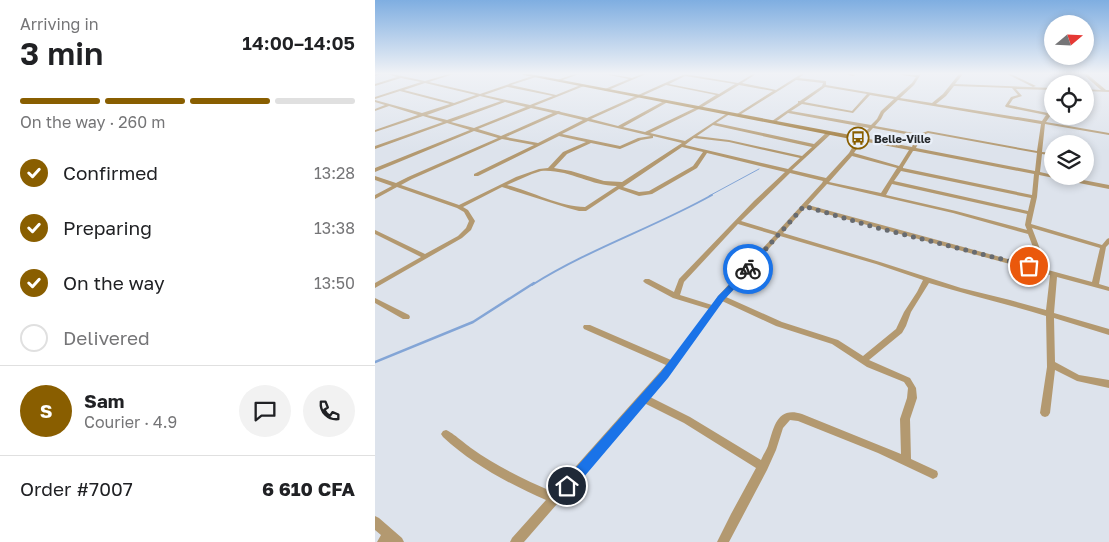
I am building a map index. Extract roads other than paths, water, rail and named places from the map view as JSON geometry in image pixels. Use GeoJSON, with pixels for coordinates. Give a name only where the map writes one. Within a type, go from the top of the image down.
{"type":"FeatureCollection","features":[{"type":"Feature","properties":{"kind":"street"},"geometry":{"type":"LineString","coordinates":[[376,99],[389,105],[449,120],[504,138],[539,145]]}},
{"type":"Feature","properties":{"kind":"street"},"geometry":{"type":"LineString","coordinates":[[438,99],[453,103]]}},
{"type":"Feature","properties":{"kind":"street"},"geometry":{"type":"LineString","coordinates":[[375,132],[466,99]]}},
{"type":"Feature","properties":{"kind":"street"},"geometry":{"type":"LineString","coordinates":[[498,99],[646,133],[705,153],[789,171],[1030,233]]}},
{"type":"Feature","properties":{"kind":"street"},"geometry":{"type":"LineString","coordinates":[[375,170],[551,99]]}},
{"type":"Feature","properties":{"kind":"street"},"geometry":{"type":"LineString","coordinates":[[476,175],[632,99]]}},
{"type":"Feature","properties":{"kind":"street"},"geometry":{"type":"LineString","coordinates":[[653,99],[1109,188]]}},
{"type":"Feature","properties":{"kind":"street"},"geometry":{"type":"LineString","coordinates":[[646,133],[713,99]]}},
{"type":"Feature","properties":{"kind":"street"},"geometry":{"type":"LineString","coordinates":[[738,115],[761,99]]}},
{"type":"Feature","properties":{"kind":"street"},"geometry":{"type":"LineString","coordinates":[[773,122],[803,99]]}},
{"type":"Feature","properties":{"kind":"street"},"geometry":{"type":"LineString","coordinates":[[799,102],[853,112],[864,99]]}},
{"type":"Feature","properties":{"kind":"street"},"geometry":{"type":"LineString","coordinates":[[516,542],[557,499],[644,399],[721,298],[780,235],[825,181],[851,154],[882,112],[897,99]]}},
{"type":"Feature","properties":{"kind":"street"},"geometry":{"type":"LineString","coordinates":[[899,99],[1109,134]]}},
{"type":"Feature","properties":{"kind":"street"},"geometry":{"type":"LineString","coordinates":[[933,104],[942,99]]}},
{"type":"Feature","properties":{"kind":"street"},"geometry":{"type":"LineString","coordinates":[[1011,99],[1007,106],[1044,113]]}},
{"type":"Feature","properties":{"kind":"street"},"geometry":{"type":"LineString","coordinates":[[375,148],[505,101]]}},
{"type":"Feature","properties":{"kind":"street"},"geometry":{"type":"LineString","coordinates":[[619,127],[665,102]]}},
{"type":"Feature","properties":{"kind":"street"},"geometry":{"type":"LineString","coordinates":[[375,110],[389,105]]}},
{"type":"Feature","properties":{"kind":"street"},"geometry":{"type":"LineString","coordinates":[[375,197],[559,112]]}},
{"type":"Feature","properties":{"kind":"street"},"geometry":{"type":"LineString","coordinates":[[787,112],[919,135],[934,133],[1044,153]]}},
{"type":"Feature","properties":{"kind":"street"},"geometry":{"type":"LineString","coordinates":[[503,186],[526,191],[579,210],[585,209],[729,113]]}},
{"type":"Feature","properties":{"kind":"street"},"geometry":{"type":"LineString","coordinates":[[1043,123],[1029,225],[1030,233],[1045,271]]}},
{"type":"Feature","properties":{"kind":"street"},"geometry":{"type":"LineString","coordinates":[[713,124],[816,146]]}},
{"type":"Feature","properties":{"kind":"street"},"geometry":{"type":"LineString","coordinates":[[677,296],[681,281],[802,157],[829,133]]}},
{"type":"Feature","properties":{"kind":"street"},"geometry":{"type":"LineString","coordinates":[[882,196],[912,150],[919,135]]}},
{"type":"Feature","properties":{"kind":"street"},"geometry":{"type":"LineString","coordinates":[[556,136],[621,148],[643,138],[661,137]]}},
{"type":"Feature","properties":{"kind":"street"},"geometry":{"type":"LineString","coordinates":[[693,137],[729,141],[802,157]]}},
{"type":"Feature","properties":{"kind":"street"},"geometry":{"type":"LineString","coordinates":[[375,140],[382,145]]}},
{"type":"Feature","properties":{"kind":"street"},"geometry":{"type":"LineString","coordinates":[[550,169],[565,153],[591,142]]}},
{"type":"Feature","properties":{"kind":"street"},"geometry":{"type":"LineString","coordinates":[[459,208],[526,174],[550,169],[605,184],[620,186],[639,194],[650,193],[695,167],[705,153]]}},
{"type":"Feature","properties":{"kind":"street"},"geometry":{"type":"LineString","coordinates":[[851,154],[900,169],[1034,197]]}},
{"type":"Feature","properties":{"kind":"street"},"geometry":{"type":"LineString","coordinates":[[375,178],[459,208],[472,221],[469,229],[460,237],[375,286]]}},
{"type":"Feature","properties":{"kind":"street"},"geometry":{"type":"LineString","coordinates":[[890,182],[1030,213]]}},
{"type":"Feature","properties":{"kind":"street"},"geometry":{"type":"LineString","coordinates":[[804,206],[874,227],[1109,289]]}},
{"type":"Feature","properties":{"kind":"street"},"geometry":{"type":"LineString","coordinates":[[737,222],[878,262],[927,280],[1050,313],[1109,332]]}},
{"type":"Feature","properties":{"kind":"street"},"geometry":{"type":"LineString","coordinates":[[1029,225],[1103,247]]}},
{"type":"Feature","properties":{"kind":"street"},"geometry":{"type":"LineString","coordinates":[[375,232],[426,256]]}},
{"type":"Feature","properties":{"kind":"street"},"geometry":{"type":"LineString","coordinates":[[1095,284],[1103,247],[1109,240]]}},
{"type":"Feature","properties":{"kind":"street"},"geometry":{"type":"LineString","coordinates":[[1045,413],[1051,364],[1050,313],[1054,274]]}},
{"type":"Feature","properties":{"kind":"street"},"geometry":{"type":"LineString","coordinates":[[864,361],[873,350],[900,330],[909,310],[921,296],[927,280]]}},
{"type":"Feature","properties":{"kind":"street"},"geometry":{"type":"LineString","coordinates":[[647,281],[677,296],[713,308]]}},
{"type":"Feature","properties":{"kind":"street"},"geometry":{"type":"LineString","coordinates":[[721,298],[779,324],[835,342],[864,361],[907,380],[911,388],[912,398],[905,419],[906,461]]}},
{"type":"Feature","properties":{"kind":"street"},"geometry":{"type":"LineString","coordinates":[[375,300],[406,317]]}},
{"type":"Feature","properties":{"kind":"street"},"geometry":{"type":"LineString","coordinates":[[587,327],[672,364]]}},
{"type":"Feature","properties":{"kind":"street"},"geometry":{"type":"LineString","coordinates":[[1051,364],[1077,378],[1109,384]]}},
{"type":"Feature","properties":{"kind":"street"},"geometry":{"type":"LineString","coordinates":[[644,399],[687,420],[763,467]]}},
{"type":"Feature","properties":{"kind":"street"},"geometry":{"type":"LineString","coordinates":[[723,542],[741,502],[763,467],[777,430],[784,418],[793,416],[882,450],[933,474]]}},
{"type":"Feature","properties":{"kind":"street"},"geometry":{"type":"LineString","coordinates":[[446,434],[453,441],[497,470],[557,499]]}},
{"type":"Feature","properties":{"kind":"street"},"geometry":{"type":"LineString","coordinates":[[375,522],[390,540]]}},
{"type":"Feature","properties":{"kind":"waterway"},"geometry":{"type":"LineString","coordinates":[[709,196],[759,169]]}},
{"type":"Feature","properties":{"kind":"waterway"},"geometry":{"type":"LineString","coordinates":[[532,285],[576,260],[712,195]]}},
{"type":"Feature","properties":{"kind":"waterway"},"geometry":{"type":"LineString","coordinates":[[375,362],[473,322],[534,283]]}},
{"type":"Feature","properties":{"kind":"place","name":"Belle-Ville"},"geometry":{"type":"Point","coordinates":[858,138]}}]}
